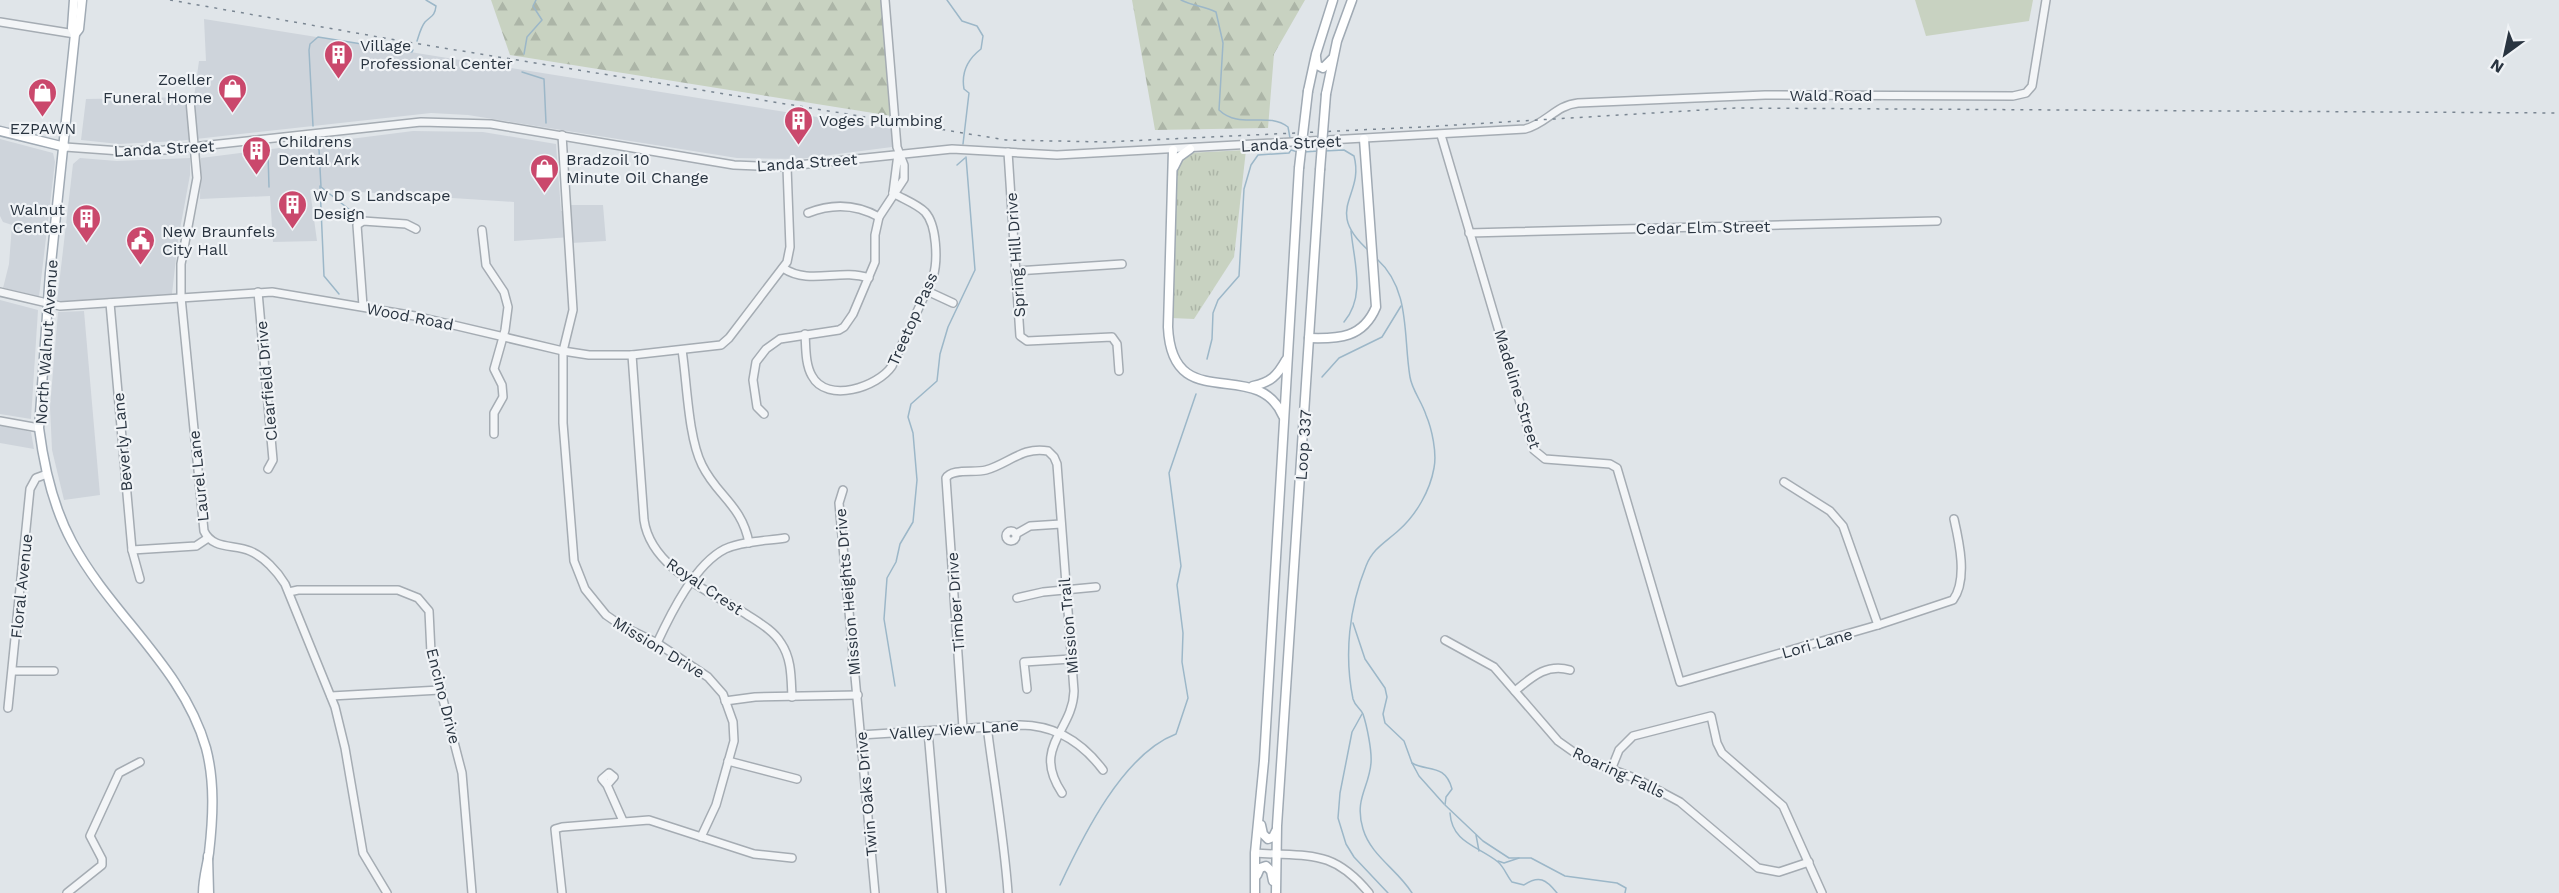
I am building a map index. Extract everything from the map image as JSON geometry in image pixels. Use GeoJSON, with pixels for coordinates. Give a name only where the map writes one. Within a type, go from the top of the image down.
{"type":"FeatureCollection","features":[{"type":"Feature","properties":{"kind":"main road","name":"North Walnut Avenue"},"geometry":{"type":"LineString","coordinates":[[74,0],[72,28],[75,34],[48,304],[39,428],[47,474],[66,528],[78,553],[168,672],[193,714],[206,750],[212,791],[208,856],[209,893]]}},
{"type":"Feature","properties":{"kind":"main road","name":"North Walnut Avenue"},"geometry":{"type":"LineString","coordinates":[[75,34],[79,29],[82,0]]}},
{"type":"Feature","properties":{"kind":"main road"},"geometry":{"type":"LineString","coordinates":[[1255,893],[1255,853],[1260,813],[1299,168],[1308,91],[1317,50],[1333,0]]}},
{"type":"Feature","properties":{"kind":"main road","name":"Loop 337"},"geometry":{"type":"LineString","coordinates":[[1275,893],[1277,826],[1326,94],[1333,58],[1352,0]]}},
{"type":"Feature","properties":{"kind":"main road"},"geometry":{"type":"LineString","coordinates":[[1317,50],[1316,63],[1320,68],[1328,66],[1333,58]]}},
{"type":"Feature","properties":{"kind":"main road","name":"Landa Street"},"geometry":{"type":"LineString","coordinates":[[0,130],[65,147]]}},
{"type":"Feature","properties":{"kind":"main road"},"geometry":{"type":"LineString","coordinates":[[1309,338],[1350,336],[1362,329],[1371,319],[1376,307],[1364,139]]}},
{"type":"Feature","properties":{"kind":"main road"},"geometry":{"type":"LineString","coordinates":[[1172,170],[1179,157],[1190,149]]}},
{"type":"Feature","properties":{"kind":"main road"},"geometry":{"type":"LineString","coordinates":[[1173,150],[1168,327],[1172,351],[1181,366],[1196,379],[1216,384],[1254,386],[1269,382],[1279,373],[1288,356]]}},
{"type":"Feature","properties":{"kind":"main road"},"geometry":{"type":"LineString","coordinates":[[1254,386],[1275,401],[1284,419]]}},
{"type":"Feature","properties":{"kind":"main road"},"geometry":{"type":"LineString","coordinates":[[1260,813],[1264,837],[1271,839],[1277,826]]}},
{"type":"Feature","properties":{"kind":"main road","name":"North Walnut Avenue"},"geometry":{"type":"LineString","coordinates":[[203,893],[204,870],[208,856]]}},
{"type":"Feature","properties":{"kind":"main road"},"geometry":{"type":"LineString","coordinates":[[1255,881],[1260,868],[1267,867],[1272,876],[1275,893]]}},
{"type":"Feature","properties":{"kind":"street"},"geometry":{"type":"LineString","coordinates":[[764,414],[757,407],[754,389],[756,362],[766,349],[780,339],[831,332],[844,327],[875,262],[875,235],[879,217],[892,193],[898,154],[885,0]]}},
{"type":"Feature","properties":{"kind":"street","name":"Wald Road"},"geometry":{"type":"LineString","coordinates":[[1545,120],[1560,107],[1578,103],[1755,95],[2018,96],[2029,91],[2034,82],[2046,0]]}},
{"type":"Feature","properties":{"kind":"street"},"geometry":{"type":"LineString","coordinates":[[0,22],[75,34]]}},
{"type":"Feature","properties":{"kind":"street","name":"Laurel Lane"},"geometry":{"type":"LineString","coordinates":[[190,100],[197,178],[182,264],[181,297],[203,525],[208,538],[218,544],[242,548],[257,555],[278,574],[288,592],[331,696],[345,748],[362,848],[387,893]]}},
{"type":"Feature","properties":{"kind":"street","name":"Landa Street"},"geometry":{"type":"LineString","coordinates":[[65,147],[141,152],[438,121],[491,124],[734,165],[787,167],[952,149],[1057,155],[1441,135],[1525,129],[1545,120]]}},
{"type":"Feature","properties":{"kind":"street","name":"Mission Drive"},"geometry":{"type":"LineString","coordinates":[[562,135],[573,310],[563,351],[563,423],[575,568],[585,589],[606,615],[657,643],[713,681],[725,701],[735,734],[714,811],[701,837]]}},
{"type":"Feature","properties":{"kind":"street","name":"Madeline Street"},"geometry":{"type":"LineString","coordinates":[[1441,135],[1536,453],[1545,459],[1610,464],[1617,468],[1680,682]]}},
{"type":"Feature","properties":{"kind":"street","name":"Spring Hill Drive"},"geometry":{"type":"LineString","coordinates":[[1008,152],[1020,336],[1023,340],[1113,337],[1117,344],[1119,371]]}},
{"type":"Feature","properties":{"kind":"street"},"geometry":{"type":"LineString","coordinates":[[892,193],[899,189],[904,179],[904,165],[898,154]]}},
{"type":"Feature","properties":{"kind":"street"},"geometry":{"type":"LineString","coordinates":[[787,167],[790,247],[783,268],[797,277],[855,275],[869,278]]}},
{"type":"Feature","properties":{"kind":"street"},"geometry":{"type":"LineString","coordinates":[[894,178],[904,179]]}},
{"type":"Feature","properties":{"kind":"street","name":"Treetop Pass"},"geometry":{"type":"LineString","coordinates":[[805,334],[810,373],[822,387],[834,390],[869,385],[882,378],[892,366],[927,291],[935,267],[930,221],[922,210],[892,193]]}},
{"type":"Feature","properties":{"kind":"street"},"geometry":{"type":"LineString","coordinates":[[808,213],[823,207],[856,206],[879,217]]}},
{"type":"Feature","properties":{"kind":"street"},"geometry":{"type":"LineString","coordinates":[[363,306],[357,225],[363,221],[406,224],[416,229]]}},
{"type":"Feature","properties":{"kind":"street","name":"Cedar Elm Street"},"geometry":{"type":"LineString","coordinates":[[1469,233],[1937,221]]}},
{"type":"Feature","properties":{"kind":"street"},"geometry":{"type":"LineString","coordinates":[[483,230],[486,265],[506,298],[507,314],[494,369],[502,386],[503,396],[494,413],[494,434]]}},
{"type":"Feature","properties":{"kind":"street"},"geometry":{"type":"LineString","coordinates":[[1015,271],[1122,264]]}},
{"type":"Feature","properties":{"kind":"street","name":"Wood Road"},"geometry":{"type":"LineString","coordinates":[[0,292],[48,304],[110,303],[258,292],[297,295],[363,306],[563,351],[589,355],[632,355],[713,348],[727,341],[783,268]]}},
{"type":"Feature","properties":{"kind":"street"},"geometry":{"type":"LineString","coordinates":[[927,291],[953,303]]}},
{"type":"Feature","properties":{"kind":"street","name":"Clearfield Drive"},"geometry":{"type":"LineString","coordinates":[[258,292],[273,460],[268,469]]}},
{"type":"Feature","properties":{"kind":"street","name":"Beverly Lane"},"geometry":{"type":"LineString","coordinates":[[110,303],[132,550],[140,579]]}},
{"type":"Feature","properties":{"kind":"street"},"geometry":{"type":"LineString","coordinates":[[682,350],[699,457],[707,473],[741,514],[749,543]]}},
{"type":"Feature","properties":{"kind":"street","name":"Royal Crest"},"geometry":{"type":"LineString","coordinates":[[632,355],[645,527],[659,554],[694,581],[776,636],[789,659],[792,697]]}},
{"type":"Feature","properties":{"kind":"street"},"geometry":{"type":"LineString","coordinates":[[0,421],[39,428]]}},
{"type":"Feature","properties":{"kind":"street","name":"Timber Drive"},"geometry":{"type":"LineString","coordinates":[[963,728],[947,475],[989,469],[1027,451],[1044,450],[1052,453]]}},
{"type":"Feature","properties":{"kind":"street","name":"Mission Trail"},"geometry":{"type":"LineString","coordinates":[[1052,453],[1057,464],[1064,590],[1074,698],[1070,714],[1058,730],[1051,762],[1062,793]]}},
{"type":"Feature","properties":{"kind":"street","name":"Floral Avenue"},"geometry":{"type":"LineString","coordinates":[[8,708],[30,489],[36,478],[47,474]]}},
{"type":"Feature","properties":{"kind":"street"},"geometry":{"type":"LineString","coordinates":[[1784,482],[1830,510],[1843,526],[1878,625]]}},
{"type":"Feature","properties":{"kind":"street","name":"Mission Heights Drive"},"geometry":{"type":"LineString","coordinates":[[843,490],[839,503],[849,630],[858,695]]}},
{"type":"Feature","properties":{"kind":"street","name":"Lori Lane"},"geometry":{"type":"LineString","coordinates":[[1680,682],[1878,625],[1953,600],[1957,595],[1962,558],[1954,519]]}},
{"type":"Feature","properties":{"kind":"street"},"geometry":{"type":"LineString","coordinates":[[1016,534],[1030,526],[1061,524]]}},
{"type":"Feature","properties":{"kind":"street"},"geometry":{"type":"LineString","coordinates":[[132,550],[196,546],[208,538]]}},
{"type":"Feature","properties":{"kind":"street"},"geometry":{"type":"LineString","coordinates":[[657,643],[671,612],[704,565],[719,553],[749,543],[785,538]]}},
{"type":"Feature","properties":{"kind":"street"},"geometry":{"type":"LineString","coordinates":[[1017,598],[1064,590],[1096,588]]}},
{"type":"Feature","properties":{"kind":"street","name":"Encino Drive"},"geometry":{"type":"LineString","coordinates":[[288,592],[298,590],[398,590],[418,598],[431,617],[430,649],[462,773],[472,893]]}},
{"type":"Feature","properties":{"kind":"street","name":"Roaring Falls"},"geometry":{"type":"LineString","coordinates":[[1445,640],[1488,662],[1558,741],[1582,758],[1637,779],[1680,802],[1758,868],[1779,872],[1809,862]]}},
{"type":"Feature","properties":{"kind":"street"},"geometry":{"type":"LineString","coordinates":[[1027,689],[1024,662],[1071,659]]}},
{"type":"Feature","properties":{"kind":"street"},"geometry":{"type":"LineString","coordinates":[[1515,691],[1545,670],[1555,668],[1570,670]]}},
{"type":"Feature","properties":{"kind":"street"},"geometry":{"type":"LineString","coordinates":[[13,671],[54,671]]}},
{"type":"Feature","properties":{"kind":"street"},"geometry":{"type":"LineString","coordinates":[[331,696],[440,690]]}},
{"type":"Feature","properties":{"kind":"street"},"geometry":{"type":"LineString","coordinates":[[725,701],[754,697],[858,695]]}},
{"type":"Feature","properties":{"kind":"street","name":"Twin Oaks Drive"},"geometry":{"type":"LineString","coordinates":[[858,695],[875,893]]}},
{"type":"Feature","properties":{"kind":"street"},"geometry":{"type":"LineString","coordinates":[[1611,770],[1619,750],[1633,736],[1711,716],[1722,753],[1783,806],[1822,893]]}},
{"type":"Feature","properties":{"kind":"street","name":"Valley View Lane"},"geometry":{"type":"LineString","coordinates":[[860,735],[1027,725],[1058,730],[1082,747],[1103,770]]}},
{"type":"Feature","properties":{"kind":"street"},"geometry":{"type":"LineString","coordinates":[[987,726],[997,809],[1004,838],[1008,893]]}},
{"type":"Feature","properties":{"kind":"street"},"geometry":{"type":"LineString","coordinates":[[928,731],[942,893]]}},
{"type":"Feature","properties":{"kind":"street"},"geometry":{"type":"LineString","coordinates":[[728,761],[797,779]]}},
{"type":"Feature","properties":{"kind":"street"},"geometry":{"type":"LineString","coordinates":[[68,893],[102,865],[102,858],[90,836],[119,772],[140,762]]}},
{"type":"Feature","properties":{"kind":"street"},"geometry":{"type":"LineString","coordinates":[[607,785],[623,821]]}},
{"type":"Feature","properties":{"kind":"street"},"geometry":{"type":"LineString","coordinates":[[562,893],[555,829],[649,820],[754,854],[792,858]]}},
{"type":"Feature","properties":{"kind":"street"},"geometry":{"type":"LineString","coordinates":[[1255,853],[1330,860],[1347,869],[1369,893]]}},
{"type":"Feature","properties":{"kind":"shaded area"},"geometry":{"type":"Polygon","coordinates":[[[204,19],[892,129],[892,147],[799,159],[737,158],[468,115],[431,113],[178,141],[119,144],[81,140],[86,99],[194,97],[199,61],[206,61],[204,19]]]}},
{"type":"Feature","properties":{"kind":"shaded area"},"geometry":{"type":"Polygon","coordinates":[[[413,131],[483,132],[556,144],[561,211],[571,211],[570,205],[603,205],[606,241],[571,243],[571,237],[514,241],[514,202],[310,190],[317,241],[273,242],[270,196],[200,199],[201,158],[413,131]]]}},
{"type":"Feature","properties":{"kind":"shaded area"},"geometry":{"type":"Polygon","coordinates":[[[0,139],[53,153],[55,162],[39,297],[3,288],[9,264],[12,225],[3,222],[0,216],[0,139]]]}},
{"type":"Feature","properties":{"kind":"shaded area"},"geometry":{"type":"Polygon","coordinates":[[[80,158],[117,161],[190,158],[190,175],[178,240],[172,294],[57,302],[73,164],[80,158]]]}},
{"type":"Feature","properties":{"kind":"shaded area"},"geometry":{"type":"Polygon","coordinates":[[[0,300],[38,310],[31,419],[0,414],[0,300]]]}},
{"type":"Feature","properties":{"kind":"shaded area"},"geometry":{"type":"Polygon","coordinates":[[[84,311],[100,495],[64,500],[52,450],[50,407],[58,312],[84,311]]]}},
{"type":"Feature","properties":{"kind":"shaded area"},"geometry":{"type":"Polygon","coordinates":[[[0,425],[31,432],[34,449],[0,443],[0,425]]]}},
{"type":"Feature","properties":{"kind":"green space"},"geometry":{"type":"Polygon","coordinates":[[[491,0],[881,0],[892,116],[510,55],[491,0]]]}},
{"type":"Feature","properties":{"kind":"green space"},"geometry":{"type":"Polygon","coordinates":[[[1132,0],[1305,0],[1274,54],[1268,128],[1155,130],[1132,0]]]}},
{"type":"Feature","properties":{"kind":"green space"},"geometry":{"type":"Polygon","coordinates":[[[1915,0],[2033,0],[2029,21],[1926,36],[1915,0]]]}},
{"type":"Feature","properties":{"kind":"green space"},"geometry":{"type":"Polygon","coordinates":[[[1246,150],[1234,257],[1194,319],[1171,318],[1174,174],[1177,163],[1187,153],[1246,150]]]}},
{"type":"Feature","properties":{"kind":"waterway"},"geometry":{"type":"LineString","coordinates":[[417,41],[425,22],[435,12],[436,6],[426,0]]}},
{"type":"Feature","properties":{"kind":"waterway"},"geometry":{"type":"LineString","coordinates":[[524,54],[527,37],[542,20],[533,6],[536,0]]}},
{"type":"Feature","properties":{"kind":"waterway"},"geometry":{"type":"LineString","coordinates":[[947,0],[962,21],[977,26],[983,36],[981,49],[972,57],[964,77],[964,89],[969,93],[963,144]]}},
{"type":"Feature","properties":{"kind":"waterway"},"geometry":{"type":"LineString","coordinates":[[1181,0],[1216,12],[1223,43],[1219,110],[1236,119],[1280,122],[1288,127],[1290,138]]}},
{"type":"Feature","properties":{"kind":"waterway"},"geometry":{"type":"LineString","coordinates":[[313,126],[309,50],[310,44],[318,37],[412,52],[413,50]]}},
{"type":"Feature","properties":{"kind":"waterway"},"geometry":{"type":"LineString","coordinates":[[522,72],[544,79],[546,123]]}},
{"type":"Feature","properties":{"kind":"waterway"},"geometry":{"type":"LineString","coordinates":[[314,142],[319,149],[321,187],[355,214]]}},
{"type":"Feature","properties":{"kind":"waterway"},"geometry":{"type":"LineString","coordinates":[[1207,359],[1212,339],[1213,313],[1218,300],[1239,276],[1244,189],[1251,165],[1258,155],[1289,153],[1291,150],[1298,152]]}},
{"type":"Feature","properties":{"kind":"waterway"},"geometry":{"type":"LineString","coordinates":[[1324,151],[1344,150],[1354,156],[1356,170],[1346,213],[1348,224],[1355,237],[1369,251]]}},
{"type":"Feature","properties":{"kind":"waterway"},"geometry":{"type":"LineString","coordinates":[[1303,152],[1319,151]]}},
{"type":"Feature","properties":{"kind":"waterway"},"geometry":{"type":"LineString","coordinates":[[268,153],[269,187]]}},
{"type":"Feature","properties":{"kind":"waterway"},"geometry":{"type":"LineString","coordinates":[[895,686],[884,619],[887,578],[896,562],[900,544],[913,522],[917,480],[913,433],[908,417],[911,404],[937,381],[940,354],[948,327],[975,270],[966,157]]}},
{"type":"Feature","properties":{"kind":"waterway"},"geometry":{"type":"LineString","coordinates":[[957,165],[965,158]]}},
{"type":"Feature","properties":{"kind":"waterway"},"geometry":{"type":"LineString","coordinates":[[320,186],[324,276],[339,294]]}},
{"type":"Feature","properties":{"kind":"waterway"},"geometry":{"type":"LineString","coordinates":[[1344,322],[1351,312],[1357,290],[1351,231]]}},
{"type":"Feature","properties":{"kind":"waterway"},"geometry":{"type":"LineString","coordinates":[[1377,259],[1388,271],[1401,299],[1410,377],[1430,427],[1435,462],[1426,494],[1416,510],[1405,524],[1376,550],[1366,566],[1352,615],[1349,666],[1353,699],[1363,714],[1371,752],[1370,772],[1360,810],[1363,829],[1378,855],[1412,893]]}},
{"type":"Feature","properties":{"kind":"waterway"},"geometry":{"type":"LineString","coordinates":[[1322,377],[1339,358],[1382,337],[1401,306]]}},
{"type":"Feature","properties":{"kind":"waterway"},"geometry":{"type":"LineString","coordinates":[[1060,885],[1093,821],[1122,778],[1157,744],[1176,734],[1188,698],[1182,662],[1183,633],[1177,585],[1181,566],[1169,473],[1196,394]]}},
{"type":"Feature","properties":{"kind":"waterway"},"geometry":{"type":"LineString","coordinates":[[1353,623],[1365,659],[1385,688],[1387,697],[1383,714],[1385,723],[1404,741],[1412,763],[1445,775],[1452,789],[1446,797],[1445,805],[1483,841],[1509,858],[1531,858],[1565,876],[1617,883],[1626,888],[1625,893]]}},
{"type":"Feature","properties":{"kind":"waterway"},"geometry":{"type":"LineString","coordinates":[[1362,714],[1352,732],[1340,793],[1338,818],[1346,844],[1354,857],[1388,893]]}},
{"type":"Feature","properties":{"kind":"waterway"},"geometry":{"type":"LineString","coordinates":[[1412,763],[1419,776],[1444,804]]}},
{"type":"Feature","properties":{"kind":"waterway"},"geometry":{"type":"LineString","coordinates":[[1450,813],[1452,823],[1461,837],[1498,862],[1512,882],[1524,885],[1538,879],[1549,884],[1557,893]]}},
{"type":"Feature","properties":{"kind":"waterway"},"geometry":{"type":"LineString","coordinates":[[1476,835],[1479,851]]}},
{"type":"Feature","properties":{"kind":"waterway"},"geometry":{"type":"LineString","coordinates":[[1498,861],[1504,863],[1519,858]]}},
{"type":"Feature","properties":{"kind":"railway"},"geometry":{"type":"LineString","coordinates":[[170,0],[407,42],[1006,140],[1105,142],[1422,127],[1735,108],[2559,113]]}},
{"type":"Feature","properties":{"kind":"place","name":"Village Professional Center"},"geometry":{"type":"Point","coordinates":[339,80]}},
{"type":"Feature","properties":{"kind":"place","name":"Zoeller Funeral Home"},"geometry":{"type":"Point","coordinates":[233,114]}},
{"type":"Feature","properties":{"kind":"place","name":"EZPAWN"},"geometry":{"type":"Point","coordinates":[43,118]}},
{"type":"Feature","properties":{"kind":"place","name":"Voges Plumbing"},"geometry":{"type":"Point","coordinates":[798,146]}},
{"type":"Feature","properties":{"kind":"place","name":"Childrens Dental Ark"},"geometry":{"type":"Point","coordinates":[257,176]}},
{"type":"Feature","properties":{"kind":"place","name":"Bradzoil 10 Minute Oil Change"},"geometry":{"type":"Point","coordinates":[545,194]}},
{"type":"Feature","properties":{"kind":"place","name":"W D S Landscape Design"},"geometry":{"type":"Point","coordinates":[292,230]}},
{"type":"Feature","properties":{"kind":"place","name":"Walnut Center"},"geometry":{"type":"Point","coordinates":[86,244]}},
{"type":"Feature","properties":{"kind":"place","name":"New Braunfels City Hall"},"geometry":{"type":"Point","coordinates":[141,266]}}]}
